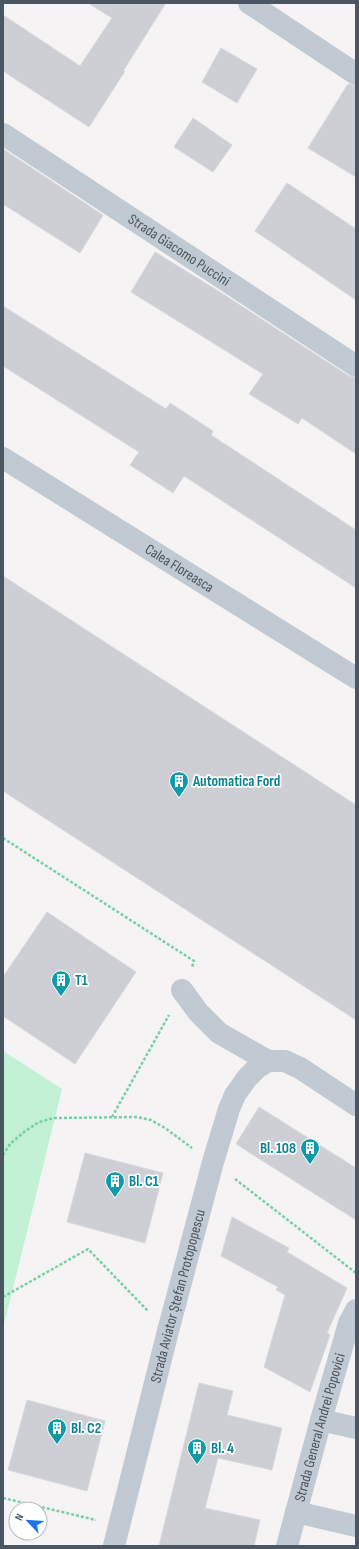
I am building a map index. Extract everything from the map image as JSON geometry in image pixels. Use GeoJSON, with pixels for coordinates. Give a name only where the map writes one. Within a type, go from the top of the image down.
{"type":"FeatureCollection","features":[{"type":"Feature","properties":{"kind":"street"},"geometry":{"type":"LineString","coordinates":[[249,3],[356,74]]}},
{"type":"Feature","properties":{"kind":"street","name":"Strada Giacomo Puccini"},"geometry":{"type":"LineString","coordinates":[[3,134],[356,366]]}},
{"type":"Feature","properties":{"kind":"street","name":"Calea Floreasca"},"geometry":{"type":"LineString","coordinates":[[3,458],[356,678]]}},
{"type":"Feature","properties":{"kind":"street"},"geometry":{"type":"LineString","coordinates":[[182,990],[198,1012],[219,1033],[268,1061],[285,1061],[300,1068],[356,1105]]}},
{"type":"Feature","properties":{"kind":"street","name":"Strada Aviator Ștefan Protopopescu"},"geometry":{"type":"LineString","coordinates":[[116,1536],[168,1331],[213,1162],[229,1109],[235,1095],[252,1073],[268,1061]]}},
{"type":"Feature","properties":{"kind":"street","name":"Strada General Andrei Popovici"},"geometry":{"type":"LineString","coordinates":[[287,1546],[349,1323],[356,1310]]}},
{"type":"Feature","properties":{"kind":"street"},"geometry":{"type":"LineString","coordinates":[[321,1420],[356,1428]]}},
{"type":"Feature","properties":{"kind":"street"},"geometry":{"type":"LineString","coordinates":[[296,1512],[356,1526]]}},
{"type":"Feature","properties":{"kind":"path"},"geometry":{"type":"LineString","coordinates":[[3,838],[194,961],[182,990],[112,1117]]}},
{"type":"Feature","properties":{"kind":"path"},"geometry":{"type":"LineString","coordinates":[[3,1154],[10,1144],[39,1122],[54,1118],[136,1117],[151,1120],[165,1128],[213,1162],[356,1273]]}},
{"type":"Feature","properties":{"kind":"path"},"geometry":{"type":"LineString","coordinates":[[3,1298],[88,1249],[168,1331]]}},
{"type":"Feature","properties":{"kind":"path"},"geometry":{"type":"LineString","coordinates":[[3,1498],[116,1536]]}},
{"type":"Feature","properties":{"kind":"green space"},"geometry":{"type":"Polygon","coordinates":[[[3,1051],[62,1089],[3,1329],[3,1051]]]}},
{"type":"Feature","properties":{"kind":"building"},"geometry":{"type":"Polygon","coordinates":[[[88,3],[166,3],[89,127],[3,71],[3,15],[80,66],[112,18],[88,3]]]}},
{"type":"Feature","properties":{"kind":"building"},"geometry":{"type":"Polygon","coordinates":[[[221,48],[257,69],[237,103],[202,82],[221,48]]]}},
{"type":"Feature","properties":{"kind":"building"},"geometry":{"type":"Polygon","coordinates":[[[348,84],[356,86],[356,177],[308,148],[348,84]]]}},
{"type":"Feature","properties":{"kind":"building"},"geometry":{"type":"Polygon","coordinates":[[[193,118],[232,145],[213,172],[174,147],[193,118]]]}},
{"type":"Feature","properties":{"kind":"building"},"geometry":{"type":"Polygon","coordinates":[[[3,149],[103,215],[80,253],[3,204],[3,149]]]}},
{"type":"Feature","properties":{"kind":"building"},"geometry":{"type":"Polygon","coordinates":[[[287,183],[356,229],[356,300],[255,231],[287,183]]]}},
{"type":"Feature","properties":{"kind":"building"},"geometry":{"type":"Polygon","coordinates":[[[155,252],[220,292],[349,376],[356,378],[356,454],[302,418],[298,424],[249,394],[263,374],[131,292],[155,252]]]}},
{"type":"Feature","properties":{"kind":"building"},"geometry":{"type":"Polygon","coordinates":[[[3,306],[166,409],[170,403],[213,431],[211,435],[356,530],[356,588],[184,476],[173,493],[130,465],[139,452],[3,366],[3,306]]]}},
{"type":"Feature","properties":{"kind":"building","name":"Automatica Ford"},"geometry":{"type":"Polygon","coordinates":[[[3,576],[356,805],[356,1020],[3,791],[3,576]]]}},
{"type":"Feature","properties":{"kind":"building","name":"T1"},"geometry":{"type":"Polygon","coordinates":[[[47,912],[136,972],[75,1064],[3,1016],[3,977],[47,912]]]}},
{"type":"Feature","properties":{"kind":"building","name":"Bl. 108"},"geometry":{"type":"Polygon","coordinates":[[[259,1107],[356,1168],[356,1220],[236,1144],[259,1107]]]}},
{"type":"Feature","properties":{"kind":"building","name":"Bl. C1"},"geometry":{"type":"Polygon","coordinates":[[[85,1153],[163,1173],[145,1243],[67,1222],[85,1153]]]}},
{"type":"Feature","properties":{"kind":"building"},"geometry":{"type":"Polygon","coordinates":[[[232,1217],[289,1248],[287,1252],[347,1288],[327,1333],[330,1335],[310,1392],[264,1367],[285,1295],[276,1290],[278,1287],[221,1256],[232,1217]]]}},
{"type":"Feature","properties":{"kind":"building","name":"Bl. 4"},"geometry":{"type":"Polygon","coordinates":[[[199,1383],[233,1391],[227,1415],[282,1428],[272,1470],[218,1458],[205,1508],[260,1520],[254,1546],[159,1546],[199,1383]]]}},
{"type":"Feature","properties":{"kind":"building","name":"Bl. C2"},"geometry":{"type":"Polygon","coordinates":[[[27,1400],[105,1421],[87,1491],[8,1470],[27,1400]]]}},
{"type":"Feature","properties":{"kind":"place","name":"Automatica Ford"},"geometry":{"type":"Point","coordinates":[179,798]}},
{"type":"Feature","properties":{"kind":"place","name":"T1"},"geometry":{"type":"Point","coordinates":[61,997]}},
{"type":"Feature","properties":{"kind":"place","name":"Bl. 108"},"geometry":{"type":"Point","coordinates":[310,1165]}},
{"type":"Feature","properties":{"kind":"place","name":"Bl. C1"},"geometry":{"type":"Point","coordinates":[115,1198]}},
{"type":"Feature","properties":{"kind":"place","name":"Bl. C2"},"geometry":{"type":"Point","coordinates":[57,1445]}},
{"type":"Feature","properties":{"kind":"place","name":"Bl. 4"},"geometry":{"type":"Point","coordinates":[197,1465]}}]}
